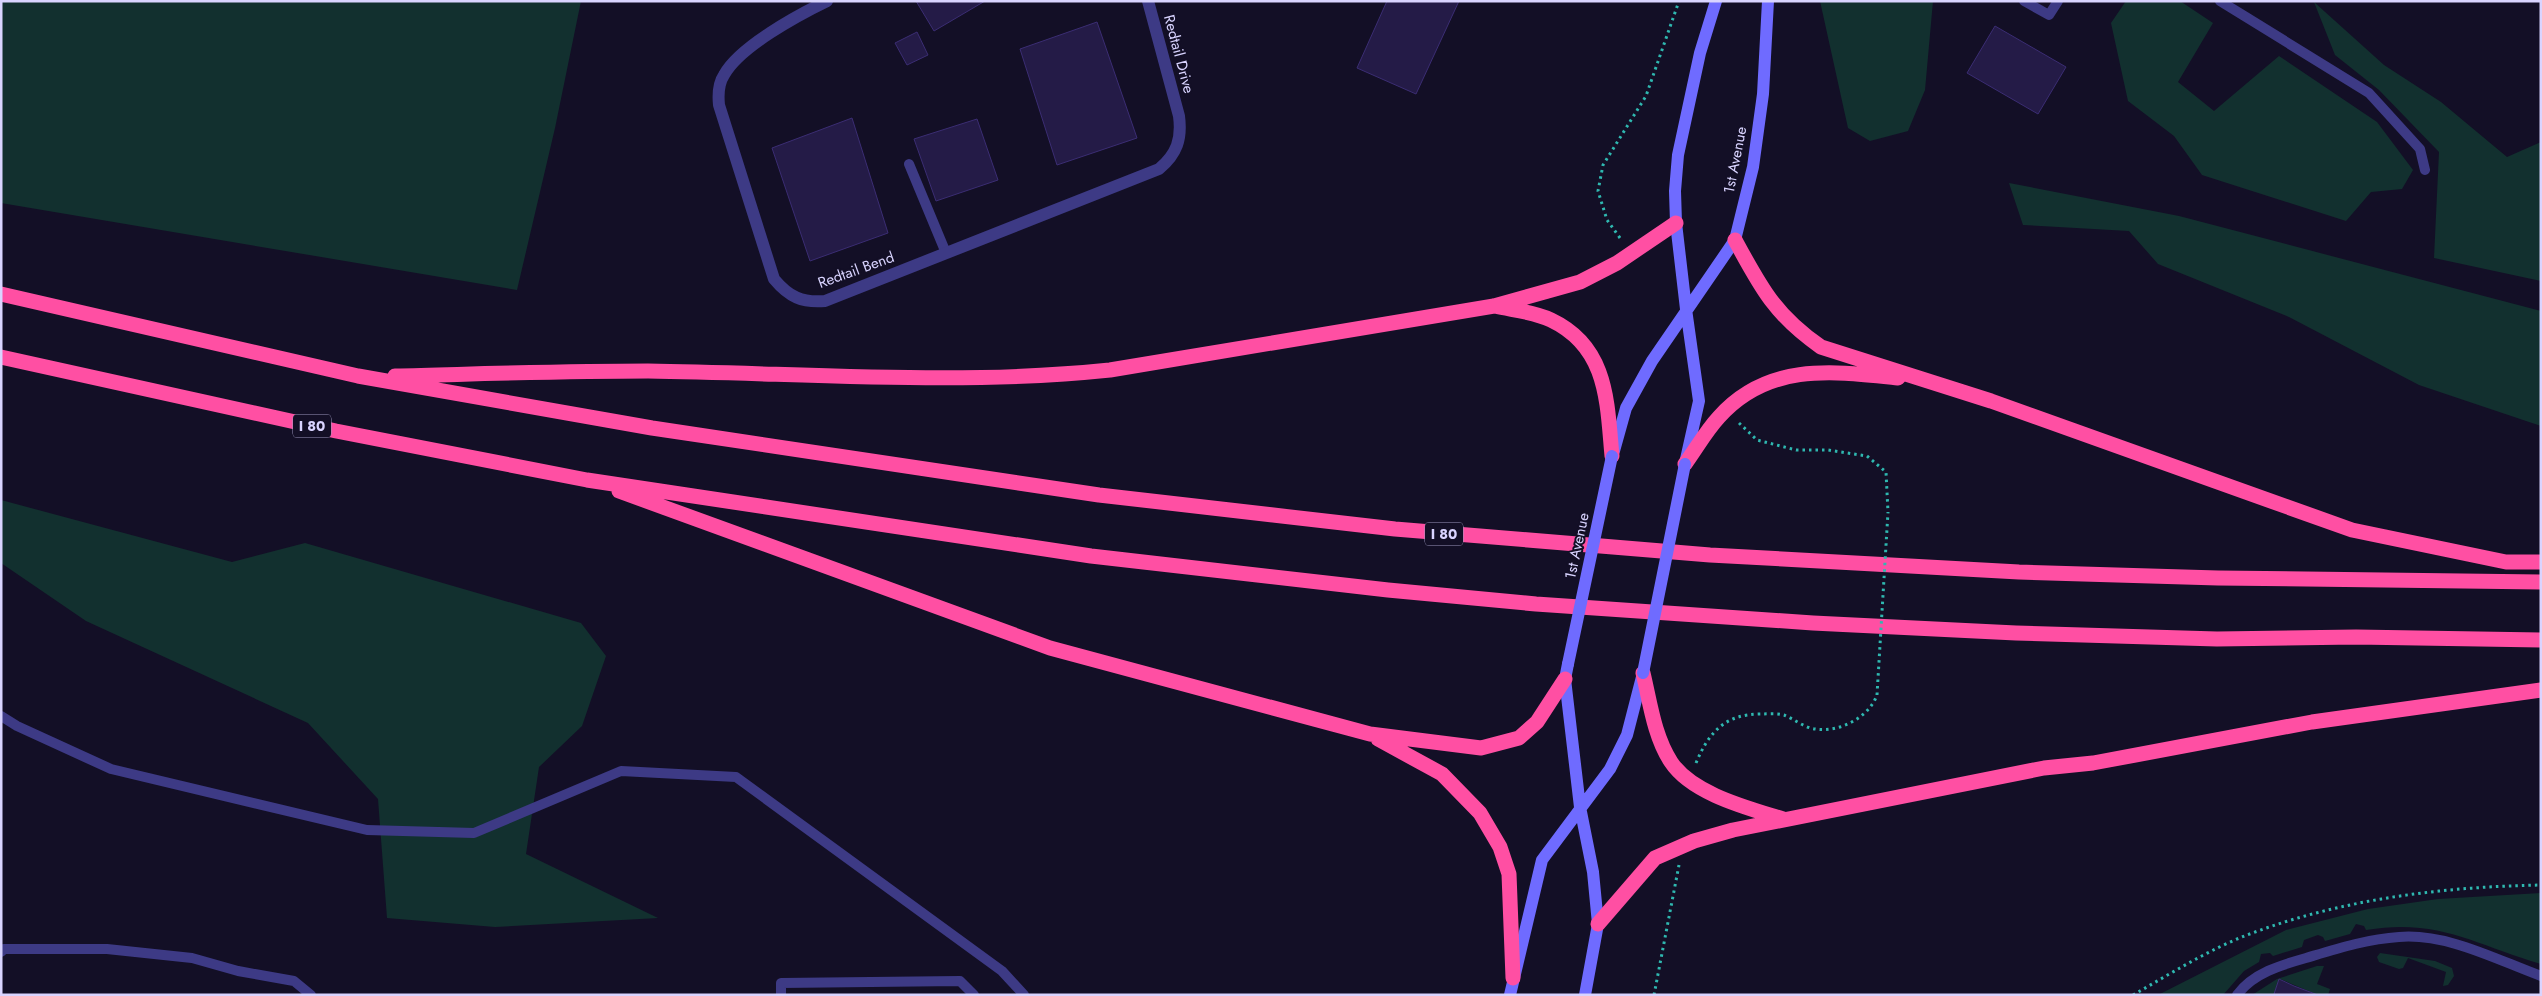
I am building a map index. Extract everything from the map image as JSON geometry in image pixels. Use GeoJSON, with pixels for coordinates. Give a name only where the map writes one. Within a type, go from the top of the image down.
{"type":"FeatureCollection","features":[{"type":"Feature","properties":{"kind":"highway"},"geometry":{"type":"LineString","coordinates":[[358,376],[648,372],[882,378],[1049,376],[1110,370],[1494,306],[1580,282],[1617,263],[1676,223]]}},
{"type":"Feature","properties":{"kind":"highway"},"geometry":{"type":"LineString","coordinates":[[1735,240],[1775,308],[1798,331],[1821,347],[1991,401],[2352,530],[2506,562],[2541,562]]}},
{"type":"Feature","properties":{"kind":"highway","name":"I 80"},"geometry":{"type":"LineString","coordinates":[[1,294],[358,376],[652,428],[1080,492],[1395,529],[1720,556],[2018,572],[2218,578],[2541,582]]}},
{"type":"Feature","properties":{"kind":"highway"},"geometry":{"type":"LineString","coordinates":[[1494,306],[1550,320],[1572,333],[1592,355],[1605,386],[1612,456]]}},
{"type":"Feature","properties":{"kind":"highway","name":"I 80"},"geometry":{"type":"LineString","coordinates":[[1,357],[336,431],[587,480],[1091,556],[1388,590],[1536,604],[1813,623],[2026,633],[2217,639],[2356,637],[2541,640]]}},
{"type":"Feature","properties":{"kind":"highway"},"geometry":{"type":"LineString","coordinates":[[1685,464],[1719,417],[1742,396],[1763,383],[1800,374],[1835,372],[1930,381]]}},
{"type":"Feature","properties":{"kind":"highway"},"geometry":{"type":"LineString","coordinates":[[587,480],[1050,648],[1370,734],[1481,748],[1519,738],[1537,722],[1566,672]]}},
{"type":"Feature","properties":{"kind":"highway"},"geometry":{"type":"LineString","coordinates":[[1643,673],[1655,724],[1671,762],[1688,778],[1720,799],[1784,820]]}},
{"type":"Feature","properties":{"kind":"highway"},"geometry":{"type":"LineString","coordinates":[[1598,924],[1655,858],[1694,841],[1784,820],[2044,768],[2092,763],[2312,722],[2541,690]]}},
{"type":"Feature","properties":{"kind":"highway"},"geometry":{"type":"LineString","coordinates":[[1370,734],[1442,774],[1480,813],[1500,847],[1509,874],[1514,978]]}},
{"type":"Feature","properties":{"kind":"main road"},"geometry":{"type":"LineString","coordinates":[[1510,995],[1542,860],[1610,769],[1627,735],[1643,673],[1699,401],[1676,223],[1675,191],[1678,155],[1700,53],[1716,1]]}},
{"type":"Feature","properties":{"kind":"main road","name":"1st Avenue"},"geometry":{"type":"LineString","coordinates":[[1585,995],[1598,924],[1593,872],[1580,807],[1566,672],[1612,456],[1626,408],[1652,361],[1735,240],[1753,167],[1763,94],[1768,1]]}},
{"type":"Feature","properties":{"kind":"street","name":"Redtail Bend"},"geometry":{"type":"LineString","coordinates":[[827,1],[771,33],[731,64],[723,77],[718,92],[719,105],[774,279],[784,291],[795,298],[810,302],[825,301],[1159,169],[1171,158],[1179,144],[1181,130],[1179,116]]}},
{"type":"Feature","properties":{"kind":"street","name":"Redtail Drive"},"geometry":{"type":"LineString","coordinates":[[1148,1],[1179,116]]}},
{"type":"Feature","properties":{"kind":"lane"},"geometry":{"type":"LineString","coordinates":[[2024,1],[2049,16],[2058,1]]}},
{"type":"Feature","properties":{"kind":"lane"},"geometry":{"type":"LineString","coordinates":[[2220,1],[2369,93],[2420,149],[2425,170]]}},
{"type":"Feature","properties":{"kind":"lane"},"geometry":{"type":"LineString","coordinates":[[909,164],[946,253]]}},
{"type":"Feature","properties":{"kind":"lane"},"geometry":{"type":"LineString","coordinates":[[1,716],[17,726],[111,769],[367,830],[474,833],[621,771],[736,777],[1002,971],[1024,995]]}},
{"type":"Feature","properties":{"kind":"lane"},"geometry":{"type":"LineString","coordinates":[[2237,995],[2254,978],[2285,964],[2361,943],[2400,936],[2446,942],[2541,976]]}},
{"type":"Feature","properties":{"kind":"lane"},"geometry":{"type":"LineString","coordinates":[[1,952],[4,950],[107,950],[192,958],[238,971],[294,981],[310,994]]}},
{"type":"Feature","properties":{"kind":"lane"},"geometry":{"type":"LineString","coordinates":[[781,995],[781,983],[960,981],[974,995]]}},
{"type":"Feature","properties":{"kind":"path"},"geometry":{"type":"LineString","coordinates":[[1620,238],[1607,220],[1598,191],[1603,165],[1646,96],[1678,1]]}},
{"type":"Feature","properties":{"kind":"path"},"geometry":{"type":"LineString","coordinates":[[1694,766],[1705,741],[1724,723],[1749,714],[1782,714],[1815,730],[1834,728],[1860,718],[1873,706],[1877,694],[1888,512],[1886,472],[1867,456],[1828,450],[1796,450],[1757,440],[1740,423]]}},
{"type":"Feature","properties":{"kind":"path"},"geometry":{"type":"LineString","coordinates":[[1654,995],[1680,858]]}},
{"type":"Feature","properties":{"kind":"path"},"geometry":{"type":"LineString","coordinates":[[2133,995],[2177,969],[2246,935],[2319,912],[2394,895],[2476,886],[2541,885]]}},
{"type":"Feature","properties":{"kind":"green space"},"geometry":{"type":"Polygon","coordinates":[[[1,1],[581,1],[555,128],[517,290],[1,203],[1,1]]]}},
{"type":"Feature","properties":{"kind":"green space"},"geometry":{"type":"Polygon","coordinates":[[[1820,1],[1933,1],[1925,90],[1908,131],[1870,141],[1848,128],[1820,1]]]}},
{"type":"Feature","properties":{"kind":"green space"},"geometry":{"type":"Polygon","coordinates":[[[2126,1],[2180,1],[2213,23],[2178,82],[2214,111],[2279,56],[2377,122],[2413,170],[2402,189],[2371,192],[2346,221],[2202,175],[2174,136],[2128,101],[2111,23],[2126,1]]]}},
{"type":"Feature","properties":{"kind":"green space"},"geometry":{"type":"Polygon","coordinates":[[[2314,2],[2384,65],[2441,102],[2507,157],[2541,142],[2541,281],[2434,258],[2439,152],[2379,90],[2335,55],[2314,2]]]}},
{"type":"Feature","properties":{"kind":"green space"},"geometry":{"type":"Polygon","coordinates":[[[2009,183],[2179,216],[2541,311],[2541,426],[2419,385],[2289,317],[2158,264],[2129,231],[2023,225],[2009,183]]]}},
{"type":"Feature","properties":{"kind":"green space"},"geometry":{"type":"Polygon","coordinates":[[[1,500],[232,562],[305,543],[581,623],[606,656],[582,726],[539,767],[526,854],[658,918],[495,927],[387,918],[378,799],[308,723],[86,621],[1,563],[1,500]]]}},
{"type":"Feature","properties":{"kind":"green space"},"geometry":{"type":"Polygon","coordinates":[[[2541,893],[2541,964],[2436,930],[2392,927],[2366,930],[2364,926],[2356,924],[2350,934],[2325,941],[2323,937],[2318,935],[2304,940],[2302,947],[2273,956],[2270,953],[2261,954],[2259,962],[2244,971],[2223,995],[2158,995],[2286,930],[2368,909],[2438,899],[2541,893]]]}},
{"type":"Feature","properties":{"kind":"green space"},"geometry":{"type":"Polygon","coordinates":[[[2380,953],[2435,961],[2452,968],[2454,976],[2448,985],[2443,986],[2446,972],[2408,958],[2403,968],[2399,969],[2379,962],[2377,957],[2380,953]]]}},
{"type":"Feature","properties":{"kind":"green space"},"geometry":{"type":"Polygon","coordinates":[[[2317,966],[2324,966],[2317,984],[2330,989],[2328,995],[2318,995],[2280,979],[2276,995],[2252,995],[2277,979],[2317,966]]]}},
{"type":"Feature","properties":{"kind":"building"},"geometry":{"type":"Polygon","coordinates":[[[916,1],[985,1],[934,31],[916,1]]]}},
{"type":"Feature","properties":{"kind":"building"},"geometry":{"type":"Polygon","coordinates":[[[1387,1],[1459,1],[1416,94],[1357,68],[1387,1]]]}},
{"type":"Feature","properties":{"kind":"building"},"geometry":{"type":"Polygon","coordinates":[[[1097,22],[1137,138],[1057,165],[1020,49],[1097,22]]]}},
{"type":"Feature","properties":{"kind":"building"},"geometry":{"type":"Polygon","coordinates":[[[1995,26],[2066,67],[2038,114],[1967,73],[1995,26]]]}},
{"type":"Feature","properties":{"kind":"building"},"geometry":{"type":"Polygon","coordinates":[[[917,32],[928,55],[907,65],[895,43],[917,32]]]}},
{"type":"Feature","properties":{"kind":"building"},"geometry":{"type":"Polygon","coordinates":[[[852,118],[888,233],[810,261],[772,148],[852,118]]]}},
{"type":"Feature","properties":{"kind":"building"},"geometry":{"type":"Polygon","coordinates":[[[977,119],[998,180],[936,201],[914,139],[977,119]]]}},
{"type":"Feature","properties":{"kind":"building"},"geometry":{"type":"Polygon","coordinates":[[[2279,979],[2318,995],[2276,995],[2274,994],[2279,979]]]}}]}
